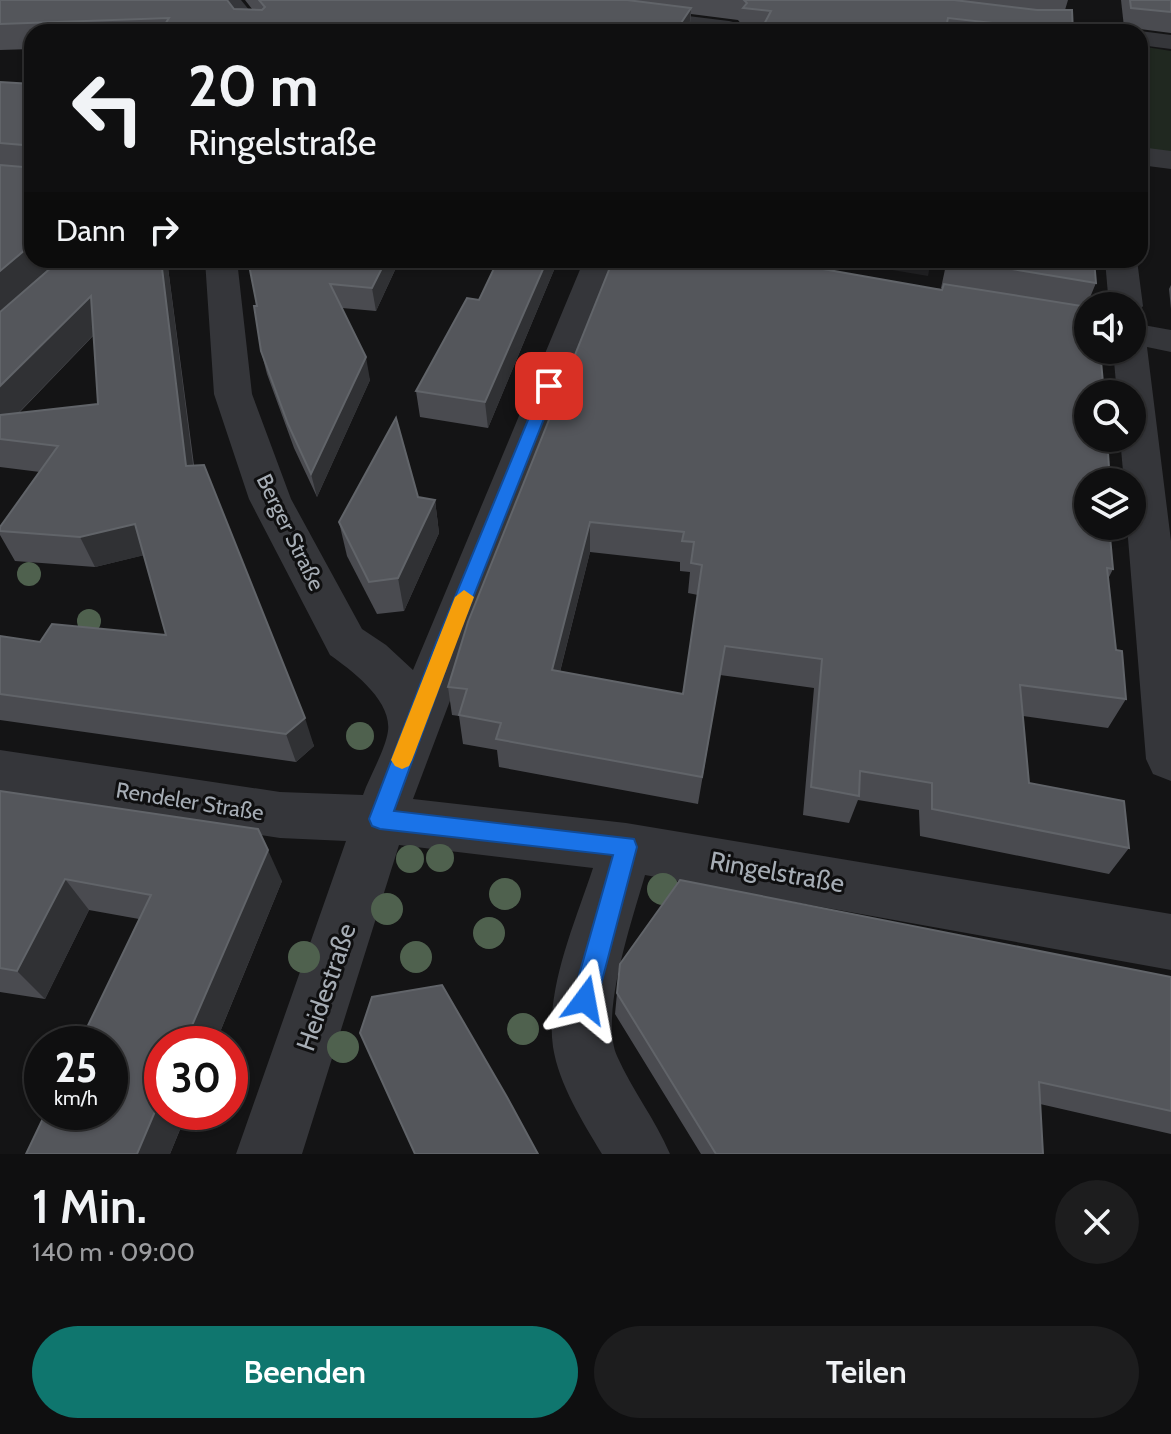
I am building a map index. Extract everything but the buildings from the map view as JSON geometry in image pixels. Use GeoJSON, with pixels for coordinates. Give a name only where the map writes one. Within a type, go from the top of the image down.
{"type":"FeatureCollection","features":[{"type":"Feature","properties":{"kind":"street"},"geometry":{"type":"LineString","coordinates":[[229,0],[248,24]]}},
{"type":"Feature","properties":{"kind":"street"},"geometry":{"type":"LineString","coordinates":[[572,8],[603,6],[732,23]]}},
{"type":"Feature","properties":{"kind":"street"},"geometry":{"type":"LineString","coordinates":[[996,21],[1022,24]]}},
{"type":"Feature","properties":{"kind":"street"},"geometry":{"type":"LineString","coordinates":[[1148,39],[1171,42]]}},
{"type":"Feature","properties":{"kind":"street"},"geometry":{"type":"LineString","coordinates":[[1148,157],[1171,160]]}},
{"type":"Feature","properties":{"kind":"street","name":"Berger Straße"},"geometry":{"type":"LineString","coordinates":[[222,268],[233,394],[270,499],[346,642],[369,658],[398,686],[413,729]]}},
{"type":"Feature","properties":{"kind":"street","name":"Heidestraße"},"geometry":{"type":"LineString","coordinates":[[269,1154],[413,729],[597,268]]}},
{"type":"Feature","properties":{"kind":"street"},"geometry":{"type":"LineString","coordinates":[[1122,268],[1124,292]]}},
{"type":"Feature","properties":{"kind":"street"},"geometry":{"type":"LineString","coordinates":[[1146,337],[1171,341]]}},
{"type":"Feature","properties":{"kind":"street"},"geometry":{"type":"LineString","coordinates":[[1132,364],[1171,759]]}},
{"type":"Feature","properties":{"kind":"street","name":"Rendeler Straße"},"geometry":{"type":"LineString","coordinates":[[0,772],[280,815],[380,819]]}},
{"type":"Feature","properties":{"kind":"street","name":"Ringelstraße"},"geometry":{"type":"LineString","coordinates":[[380,819],[626,847],[1171,942]]}},
{"type":"Feature","properties":{"kind":"street"},"geometry":{"type":"LineString","coordinates":[[626,847],[589,978],[581,1021],[584,1051],[637,1154]]}},
{"type":"Feature","properties":{"kind":"shaded area"},"geometry":{"type":"Polygon","coordinates":[[[1148,47],[1171,51],[1171,154],[1148,151],[1148,47]]]}},
{"type":"Feature","properties":{"kind":"shaded area"},"geometry":{"type":"Polygon","coordinates":[[[880,268],[930,268],[928,276],[880,268]]]}},
{"type":"Feature","properties":{"kind":"slow traffic"},"geometry":{"type":"LineString","coordinates":[[402,760],[464,597]]}},
{"type":"Feature","properties":{"kind":"route"},"geometry":{"type":"LineString","coordinates":[[549,386],[446,643],[380,819],[626,847],[585,1000]]}}]}
